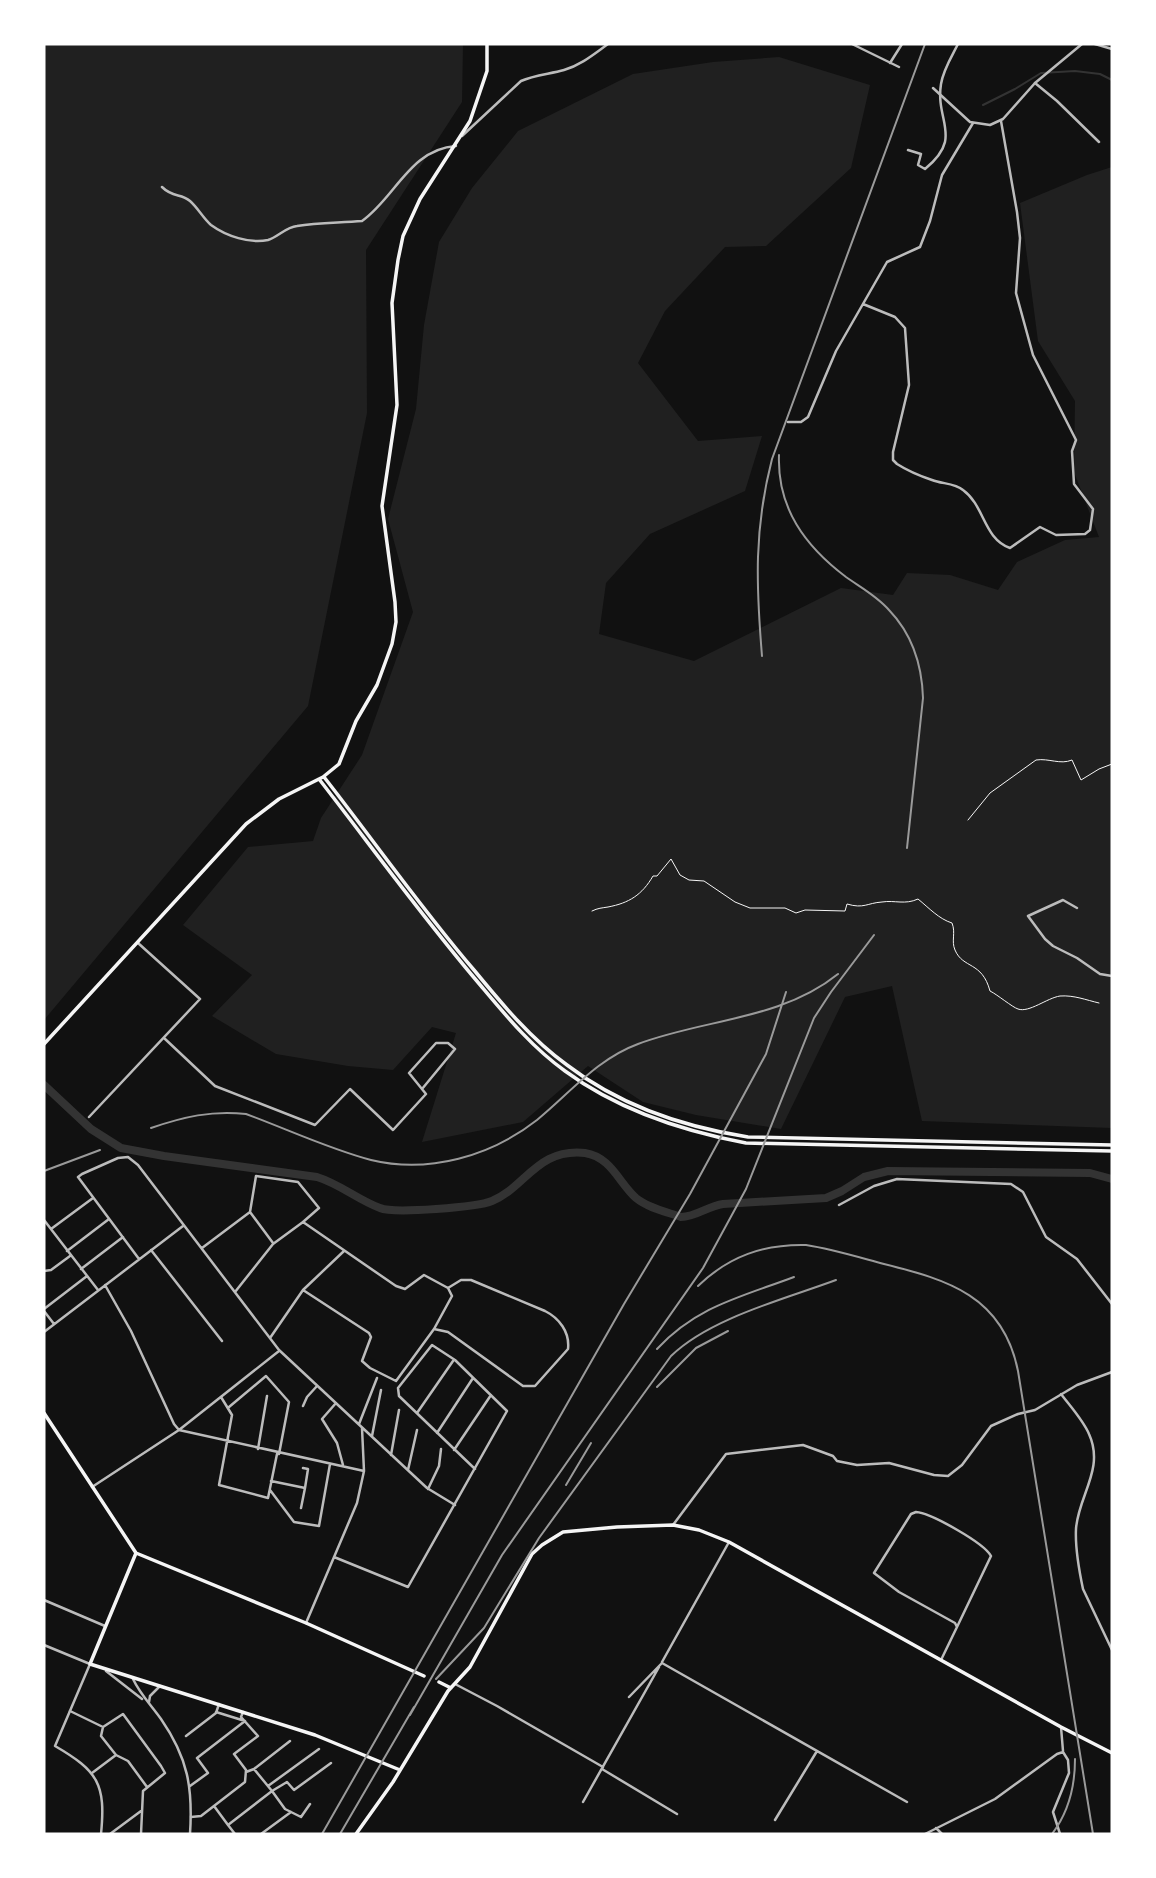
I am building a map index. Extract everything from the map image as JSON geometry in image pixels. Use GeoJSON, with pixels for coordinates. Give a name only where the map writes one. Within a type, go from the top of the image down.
{"type":"FeatureCollection","features":[{"type":"Feature","properties":{"kind":"main road"},"geometry":{"type":"LineString","coordinates":[[44,1045],[246,824],[279,799],[336,768],[343,757],[356,721],[377,685],[393,644],[396,622],[382,506],[397,405],[392,303],[403,236],[420,199],[462,136],[483,88],[488,44]]}},
{"type":"Feature","properties":{"kind":"main road"},"geometry":{"type":"LineString","coordinates":[[321,778],[429,917],[488,987],[567,1070],[614,1101],[695,1133],[746,1143],[1112,1151]]}},
{"type":"Feature","properties":{"kind":"main road"},"geometry":{"type":"LineString","coordinates":[[567,1070],[652,1111],[698,1128],[748,1137],[1112,1145]]}},
{"type":"Feature","properties":{"kind":"main road"},"geometry":{"type":"LineString","coordinates":[[44,1413],[136,1553],[306,1623],[424,1676]]}},
{"type":"Feature","properties":{"kind":"main road"},"geometry":{"type":"LineString","coordinates":[[356,1834],[453,1686],[470,1667],[532,1554],[563,1532],[673,1525],[699,1530],[729,1542],[1112,1753]]}},
{"type":"Feature","properties":{"kind":"main road"},"geometry":{"type":"LineString","coordinates":[[136,1553],[90,1664],[321,1738],[400,1770]]}},
{"type":"Feature","properties":{"kind":"main road"},"geometry":{"type":"LineString","coordinates":[[439,1682],[453,1686]]}},
{"type":"Feature","properties":{"kind":"street"},"geometry":{"type":"LineString","coordinates":[[462,136],[521,81],[567,69],[608,44]]}},
{"type":"Feature","properties":{"kind":"street"},"geometry":{"type":"LineString","coordinates":[[852,44],[899,67]]}},
{"type":"Feature","properties":{"kind":"street"},"geometry":{"type":"LineString","coordinates":[[890,63],[902,44]]}},
{"type":"Feature","properties":{"kind":"street"},"geometry":{"type":"LineString","coordinates":[[908,150],[921,154],[918,165],[925,169],[943,149],[947,134],[941,109],[941,84],[958,44]]}},
{"type":"Feature","properties":{"kind":"street"},"geometry":{"type":"LineString","coordinates":[[933,88],[973,123],[990,125],[1001,121],[1035,83],[1082,44]]}},
{"type":"Feature","properties":{"kind":"street"},"geometry":{"type":"LineString","coordinates":[[1095,44],[1112,49]]}},
{"type":"Feature","properties":{"kind":"street"},"geometry":{"type":"LineString","coordinates":[[1035,83],[1099,142]]}},
{"type":"Feature","properties":{"kind":"street"},"geometry":{"type":"LineString","coordinates":[[863,304],[895,317],[905,328],[909,385],[893,452],[893,460],[897,464],[930,480],[961,488],[972,498],[985,518],[989,533],[1010,548],[1040,527],[1056,535],[1085,534],[1090,530],[1093,509],[1074,484],[1072,451],[1076,440],[1033,355],[1016,293],[1020,257],[1017,212],[1001,121]]}},
{"type":"Feature","properties":{"kind":"street"},"geometry":{"type":"LineString","coordinates":[[788,422],[801,422],[808,417],[836,351],[887,262],[920,247],[943,174],[973,123]]}},
{"type":"Feature","properties":{"kind":"street"},"geometry":{"type":"LineString","coordinates":[[162,187],[170,195],[184,197],[190,201],[219,229],[238,238],[269,240],[294,226],[362,221],[408,169],[443,147],[456,146]]}},
{"type":"Feature","properties":{"kind":"street"},"geometry":{"type":"LineString","coordinates":[[1077,908],[1063,900],[1027,916],[1053,946],[1100,974],[1112,976]]}},
{"type":"Feature","properties":{"kind":"street"},"geometry":{"type":"LineString","coordinates":[[89,1117],[200,999],[138,943]]}},
{"type":"Feature","properties":{"kind":"street"},"geometry":{"type":"LineString","coordinates":[[164,1038],[215,1087],[315,1125],[350,1089],[393,1130],[426,1094],[409,1073],[436,1043],[448,1044],[455,1049],[422,1089]]}},
{"type":"Feature","properties":{"kind":"street"},"geometry":{"type":"LineString","coordinates":[[139,1259],[79,1177],[92,1168],[118,1158],[128,1157],[138,1165],[279,1350],[429,1489],[455,1505]]}},
{"type":"Feature","properties":{"kind":"street"},"geometry":{"type":"LineString","coordinates":[[202,1248],[250,1212],[256,1176],[298,1182],[319,1208],[274,1244],[235,1292]]}},
{"type":"Feature","properties":{"kind":"street"},"geometry":{"type":"LineString","coordinates":[[839,1205],[874,1185],[897,1180],[1011,1184],[1023,1192],[1046,1237],[1077,1259],[1112,1304]]}},
{"type":"Feature","properties":{"kind":"street"},"geometry":{"type":"LineString","coordinates":[[51,1229],[94,1198]]}},
{"type":"Feature","properties":{"kind":"street"},"geometry":{"type":"LineString","coordinates":[[250,1212],[274,1244]]}},
{"type":"Feature","properties":{"kind":"street"},"geometry":{"type":"LineString","coordinates":[[67,1251],[110,1219]]}},
{"type":"Feature","properties":{"kind":"street"},"geometry":{"type":"LineString","coordinates":[[44,1220],[45,1226],[51,1229],[98,1290]]}},
{"type":"Feature","properties":{"kind":"street"},"geometry":{"type":"LineString","coordinates":[[303,1222],[403,1289],[422,1275],[448,1288],[451,1300],[434,1329],[396,1381],[362,1361],[371,1337],[369,1333],[303,1290]]}},
{"type":"Feature","properties":{"kind":"street"},"geometry":{"type":"LineString","coordinates":[[44,1332],[184,1225]]}},
{"type":"Feature","properties":{"kind":"street"},"geometry":{"type":"LineString","coordinates":[[81,1269],[123,1237]]}},
{"type":"Feature","properties":{"kind":"street"},"geometry":{"type":"LineString","coordinates":[[151,1250],[222,1341]]}},
{"type":"Feature","properties":{"kind":"street"},"geometry":{"type":"LineString","coordinates":[[270,1338],[303,1290],[344,1251]]}},
{"type":"Feature","properties":{"kind":"street"},"geometry":{"type":"LineString","coordinates":[[44,1270],[51,1270],[71,1255]]}},
{"type":"Feature","properties":{"kind":"street"},"geometry":{"type":"LineString","coordinates":[[54,1324],[44,1310],[87,1276]]}},
{"type":"Feature","properties":{"kind":"street"},"geometry":{"type":"LineString","coordinates":[[434,1329],[448,1332],[523,1386],[534,1385],[568,1349],[568,1336],[553,1315],[471,1280],[461,1280],[448,1288]]}},
{"type":"Feature","properties":{"kind":"street"},"geometry":{"type":"LineString","coordinates":[[105,1286],[131,1331],[179,1430],[364,1471]]}},
{"type":"Feature","properties":{"kind":"street"},"geometry":{"type":"LineString","coordinates":[[334,1557],[408,1587],[455,1505],[475,1469],[507,1411],[454,1360],[432,1345],[398,1388],[400,1396],[475,1469]]}},
{"type":"Feature","properties":{"kind":"street"},"geometry":{"type":"LineString","coordinates":[[92,1487],[179,1430],[279,1350]]}},
{"type":"Feature","properties":{"kind":"street"},"geometry":{"type":"LineString","coordinates":[[417,1413],[454,1360]]}},
{"type":"Feature","properties":{"kind":"street"},"geometry":{"type":"LineString","coordinates":[[673,1525],[726,1454],[803,1445],[833,1456],[838,1461],[857,1465],[889,1463],[948,1476],[962,1465],[991,1426],[1035,1410],[1077,1385],[1112,1372]]}},
{"type":"Feature","properties":{"kind":"street"},"geometry":{"type":"LineString","coordinates":[[221,1397],[229,1406],[232,1415],[219,1485],[268,1498],[289,1402],[266,1376],[229,1406]]}},
{"type":"Feature","properties":{"kind":"street"},"geometry":{"type":"LineString","coordinates":[[306,1623],[357,1503],[364,1471],[361,1426],[377,1378]]}},
{"type":"Feature","properties":{"kind":"street"},"geometry":{"type":"LineString","coordinates":[[437,1433],[473,1378]]}},
{"type":"Feature","properties":{"kind":"street"},"geometry":{"type":"LineString","coordinates":[[303,1406],[306,1397],[317,1386]]}},
{"type":"Feature","properties":{"kind":"street"},"geometry":{"type":"LineString","coordinates":[[372,1437],[381,1390]]}},
{"type":"Feature","properties":{"kind":"street"},"geometry":{"type":"LineString","coordinates":[[1061,1394],[1089,1434],[1094,1459],[1092,1475],[1076,1528],[1080,1578],[1112,1650]]}},
{"type":"Feature","properties":{"kind":"street"},"geometry":{"type":"LineString","coordinates":[[454,1450],[491,1395]]}},
{"type":"Feature","properties":{"kind":"street"},"geometry":{"type":"LineString","coordinates":[[258,1449],[267,1396]]}},
{"type":"Feature","properties":{"kind":"street"},"geometry":{"type":"LineString","coordinates":[[336,1403],[321,1419],[337,1443],[343,1467]]}},
{"type":"Feature","properties":{"kind":"street"},"geometry":{"type":"LineString","coordinates":[[391,1455],[399,1410]]}},
{"type":"Feature","properties":{"kind":"street"},"geometry":{"type":"LineString","coordinates":[[408,1470],[417,1430]]}},
{"type":"Feature","properties":{"kind":"street"},"geometry":{"type":"LineString","coordinates":[[429,1489],[439,1466],[440,1449]]}},
{"type":"Feature","properties":{"kind":"street"},"geometry":{"type":"LineString","coordinates":[[270,1490],[294,1522],[319,1527],[330,1464]]}},
{"type":"Feature","properties":{"kind":"street"},"geometry":{"type":"LineString","coordinates":[[301,1508],[309,1469],[303,1468]]}},
{"type":"Feature","properties":{"kind":"street"},"geometry":{"type":"LineString","coordinates":[[271,1481],[305,1488]]}},
{"type":"Feature","properties":{"kind":"street"},"geometry":{"type":"LineString","coordinates":[[941,1660],[957,1627],[991,1556],[981,1545],[933,1518],[916,1512],[911,1514],[874,1573],[899,1592],[955,1623],[957,1627]]}},
{"type":"Feature","properties":{"kind":"street"},"geometry":{"type":"LineString","coordinates":[[583,1802],[729,1542]]}},
{"type":"Feature","properties":{"kind":"street"},"geometry":{"type":"LineString","coordinates":[[44,1600],[106,1626]]}},
{"type":"Feature","properties":{"kind":"street"},"geometry":{"type":"LineString","coordinates":[[44,1644],[90,1664],[55,1746],[78,1759],[92,1773],[103,1801],[101,1834]]}},
{"type":"Feature","properties":{"kind":"street"},"geometry":{"type":"LineString","coordinates":[[629,1697],[662,1663]]}},
{"type":"Feature","properties":{"kind":"street"},"geometry":{"type":"LineString","coordinates":[[662,1663],[907,1802]]}},
{"type":"Feature","properties":{"kind":"street"},"geometry":{"type":"LineString","coordinates":[[106,1670],[150,1706]]}},
{"type":"Feature","properties":{"kind":"street"},"geometry":{"type":"LineString","coordinates":[[132,1678],[139,1693],[166,1726],[178,1748],[190,1786],[190,1834]]}},
{"type":"Feature","properties":{"kind":"street"},"geometry":{"type":"LineString","coordinates":[[150,1706],[150,1696],[160,1686]]}},
{"type":"Feature","properties":{"kind":"street"},"geometry":{"type":"LineString","coordinates":[[453,1686],[497,1706],[603,1767],[602,1769],[677,1814]]}},
{"type":"Feature","properties":{"kind":"street"},"geometry":{"type":"LineString","coordinates":[[186,1736],[216,1712],[219,1704]]}},
{"type":"Feature","properties":{"kind":"street"},"geometry":{"type":"LineString","coordinates":[[70,1711],[103,1727]]}},
{"type":"Feature","properties":{"kind":"street"},"geometry":{"type":"LineString","coordinates":[[216,1712],[245,1721]]}},
{"type":"Feature","properties":{"kind":"street"},"geometry":{"type":"LineString","coordinates":[[191,1817],[201,1816],[246,1782],[246,1772],[234,1754],[257,1736],[241,1717],[244,1712]]}},
{"type":"Feature","properties":{"kind":"street"},"geometry":{"type":"LineString","coordinates":[[135,1834],[141,1832],[143,1791],[164,1773],[123,1714],[119,1714],[103,1727],[101,1736],[116,1755],[128,1761],[147,1787]]}},
{"type":"Feature","properties":{"kind":"street"},"geometry":{"type":"LineString","coordinates":[[190,1786],[208,1773],[197,1758],[245,1721]]}},
{"type":"Feature","properties":{"kind":"street"},"geometry":{"type":"LineString","coordinates":[[1060,1834],[1053,1812],[1069,1773],[1068,1760],[1063,1752],[1063,1728]]}},
{"type":"Feature","properties":{"kind":"street"},"geometry":{"type":"LineString","coordinates":[[246,1772],[254,1769],[289,1741]]}},
{"type":"Feature","properties":{"kind":"street"},"geometry":{"type":"LineString","coordinates":[[268,1786],[319,1749]]}},
{"type":"Feature","properties":{"kind":"street"},"geometry":{"type":"LineString","coordinates":[[775,1820],[817,1751]]}},
{"type":"Feature","properties":{"kind":"street"},"geometry":{"type":"LineString","coordinates":[[925,1834],[995,1799],[1063,1752]]}},
{"type":"Feature","properties":{"kind":"street"},"geometry":{"type":"LineString","coordinates":[[92,1773],[116,1755]]}},
{"type":"Feature","properties":{"kind":"street"},"geometry":{"type":"LineString","coordinates":[[228,1825],[272,1791],[288,1782],[294,1790],[331,1763]]}},
{"type":"Feature","properties":{"kind":"street"},"geometry":{"type":"LineString","coordinates":[[254,1769],[285,1809],[302,1817],[310,1804]]}},
{"type":"Feature","properties":{"kind":"street"},"geometry":{"type":"LineString","coordinates":[[214,1806],[235,1834]]}},
{"type":"Feature","properties":{"kind":"street"},"geometry":{"type":"LineString","coordinates":[[110,1834],[142,1810]]}},
{"type":"Feature","properties":{"kind":"street"},"geometry":{"type":"LineString","coordinates":[[261,1834],[291,1812]]}},
{"type":"Feature","properties":{"kind":"street"},"geometry":{"type":"LineString","coordinates":[[936,1828],[942,1834]]}},
{"type":"Feature","properties":{"kind":"path"},"geometry":{"type":"LineString","coordinates":[[968,820],[990,793],[1036,760],[1072,761],[1081,780],[1112,765]]}},
{"type":"Feature","properties":{"kind":"path"},"geometry":{"type":"LineString","coordinates":[[592,911],[631,901],[642,892],[653,876],[662,872],[671,859],[680,875],[689,880],[704,881],[735,902],[750,908],[785,908],[796,913],[805,910],[845,911],[847,904],[867,907],[882,902],[908,904],[918,899],[932,908],[941,920],[952,923],[955,951],[961,959],[986,976],[990,991],[1002,997],[1015,1009],[1025,1010],[1044,1000],[1069,996],[1099,1003]]}},
{"type":"Feature","properties":{"kind":"shaded area"},"geometry":{"type":"Polygon","coordinates":[[[44,44],[463,44],[462,102],[366,250],[367,413],[308,706],[44,1020],[44,44]]]}},
{"type":"Feature","properties":{"kind":"shaded area"},"geometry":{"type":"Polygon","coordinates":[[[779,57],[870,85],[851,168],[766,246],[725,247],[665,311],[638,363],[698,441],[762,436],[745,491],[650,534],[606,583],[599,634],[694,661],[841,588],[893,595],[907,573],[950,575],[998,590],[1017,562],[1065,540],[1099,537],[1074,472],[1075,401],[1038,341],[1020,203],[1112,167],[1112,1128],[922,1121],[892,986],[845,997],[781,1129],[696,1115],[643,1102],[588,1066],[523,1122],[422,1142],[456,1033],[432,1027],[393,1070],[348,1066],[276,1054],[212,1016],[252,975],[183,925],[248,847],[313,841],[321,818],[362,755],[413,612],[388,519],[416,409],[424,325],[439,242],[472,188],[518,131],[633,74],[713,62],[779,57]]]}},
{"type":"Feature","properties":{"kind":"waterway"},"geometry":{"type":"LineString","coordinates":[[983,105],[1041,73],[1075,71],[1100,74],[1112,80]]}},
{"type":"Feature","properties":{"kind":"waterway"},"geometry":{"type":"LineString","coordinates":[[44,1085],[91,1129],[121,1148],[317,1177],[372,1205],[388,1210],[436,1209],[492,1201],[504,1195],[543,1162],[569,1153],[594,1155],[614,1171],[636,1198],[681,1217],[723,1204],[826,1198],[864,1177],[888,1171],[1090,1173],[1112,1179]]}},
{"type":"Feature","properties":{"kind":"railway"},"geometry":{"type":"LineString","coordinates":[[762,656],[758,605],[759,533],[772,459],[925,44]]}},
{"type":"Feature","properties":{"kind":"railway"},"geometry":{"type":"LineString","coordinates":[[779,455],[783,492],[796,524],[806,539],[831,565],[884,605],[904,629],[914,651],[923,698],[907,848]]}},
{"type":"Feature","properties":{"kind":"railway"},"geometry":{"type":"LineString","coordinates":[[410,1715],[502,1555],[703,1268],[746,1189],[814,1018],[874,935]]}},
{"type":"Feature","properties":{"kind":"railway"},"geometry":{"type":"LineString","coordinates":[[151,1128],[198,1115],[246,1114],[324,1145],[371,1160],[415,1165],[458,1159],[480,1152],[519,1133],[584,1078],[623,1050],[663,1036],[767,1010],[816,989],[838,974]]}},
{"type":"Feature","properties":{"kind":"railway"},"geometry":{"type":"LineString","coordinates":[[322,1834],[624,1304],[690,1194],[766,1054],[786,992]]}},
{"type":"Feature","properties":{"kind":"railway"},"geometry":{"type":"LineString","coordinates":[[44,1171],[100,1150]]}},
{"type":"Feature","properties":{"kind":"railway"},"geometry":{"type":"LineString","coordinates":[[698,1286],[722,1267],[748,1254],[776,1247],[806,1245],[908,1270],[951,1285],[986,1308],[1000,1325],[1011,1346],[1018,1371],[1093,1834]]}},
{"type":"Feature","properties":{"kind":"railway"},"geometry":{"type":"LineString","coordinates":[[657,1349],[688,1322],[721,1304],[794,1277]]}},
{"type":"Feature","properties":{"kind":"railway"},"geometry":{"type":"LineString","coordinates":[[436,1679],[484,1628],[539,1538],[671,1356],[687,1343],[727,1320],[836,1280]]}},
{"type":"Feature","properties":{"kind":"railway"},"geometry":{"type":"LineString","coordinates":[[657,1387],[696,1348],[728,1331]]}},
{"type":"Feature","properties":{"kind":"railway"},"geometry":{"type":"LineString","coordinates":[[566,1485],[591,1443]]}},
{"type":"Feature","properties":{"kind":"railway"},"geometry":{"type":"LineString","coordinates":[[340,1834],[414,1707]]}},
{"type":"Feature","properties":{"kind":"railway"},"geometry":{"type":"LineString","coordinates":[[1052,1834],[1070,1799],[1075,1759]]}}]}
